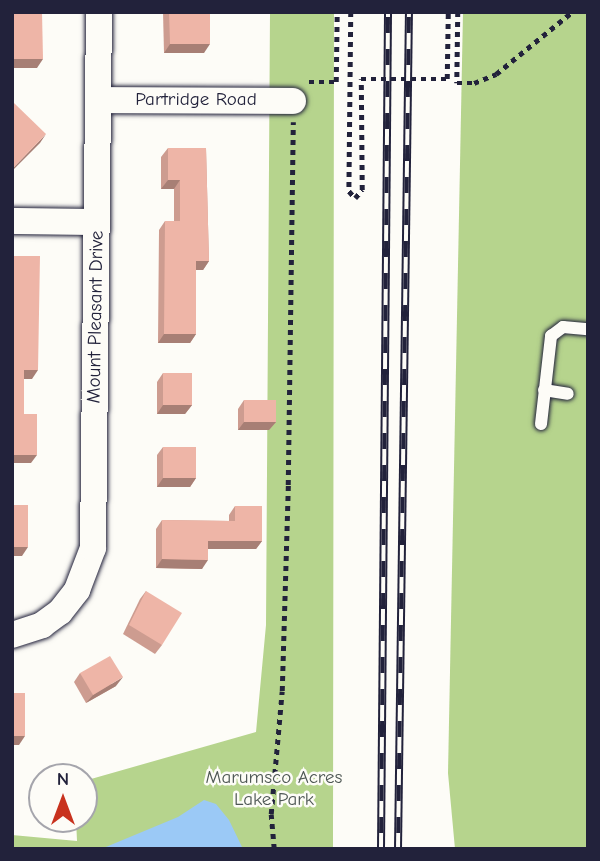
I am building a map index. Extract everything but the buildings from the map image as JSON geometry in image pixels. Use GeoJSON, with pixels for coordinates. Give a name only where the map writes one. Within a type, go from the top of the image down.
{"type":"FeatureCollection","features":[{"type":"Feature","properties":{"kind":"street","name":"Mount Pleasant Drive"},"geometry":{"type":"LineString","coordinates":[[12,635],[42,625],[60,612],[77,590],[93,548],[99,12]]}},
{"type":"Feature","properties":{"kind":"street","name":"Partridge Road"},"geometry":{"type":"LineString","coordinates":[[99,100],[294,92]]}},
{"type":"Feature","properties":{"kind":"street"},"geometry":{"type":"LineString","coordinates":[[12,221],[97,222]]}},
{"type":"Feature","properties":{"kind":"lane"},"geometry":{"type":"LineString","coordinates":[[541,424],[548,349],[554,332],[567,327],[588,329]]}},
{"type":"Feature","properties":{"kind":"lane"},"geometry":{"type":"LineString","coordinates":[[544,390],[568,394]]}},
{"type":"Feature","properties":{"kind":"path"},"geometry":{"type":"LineString","coordinates":[[274,849],[272,781],[282,691],[288,485],[294,92],[336,82],[337,12]]}},
{"type":"Feature","properties":{"kind":"path"},"geometry":{"type":"LineString","coordinates":[[351,12],[349,191],[355,198],[362,190],[361,79],[447,79],[448,12]]}},
{"type":"Feature","properties":{"kind":"path"},"geometry":{"type":"LineString","coordinates":[[458,12],[457,83],[474,83],[496,74],[572,12]]}},
{"type":"Feature","properties":{"kind":"green space","name":"Marumsco Acres Lake Park"},"geometry":{"type":"Polygon","coordinates":[[[270,12],[334,12],[333,849],[12,849],[12,835],[77,841],[77,833],[98,833],[98,777],[256,732],[266,625],[270,12]]]}},
{"type":"Feature","properties":{"kind":"green space"},"geometry":{"type":"Polygon","coordinates":[[[463,12],[588,12],[588,849],[455,849],[448,773],[463,12]]]}},
{"type":"Feature","properties":{"kind":"water"},"geometry":{"type":"Polygon","coordinates":[[[204,800],[216,804],[229,820],[243,849],[101,849],[178,817],[204,800]]]}},
{"type":"Feature","properties":{"kind":"railway"},"geometry":{"type":"LineString","coordinates":[[381,849],[388,12]]}},
{"type":"Feature","properties":{"kind":"railway"},"geometry":{"type":"LineString","coordinates":[[398,849],[409,12]]}}]}
